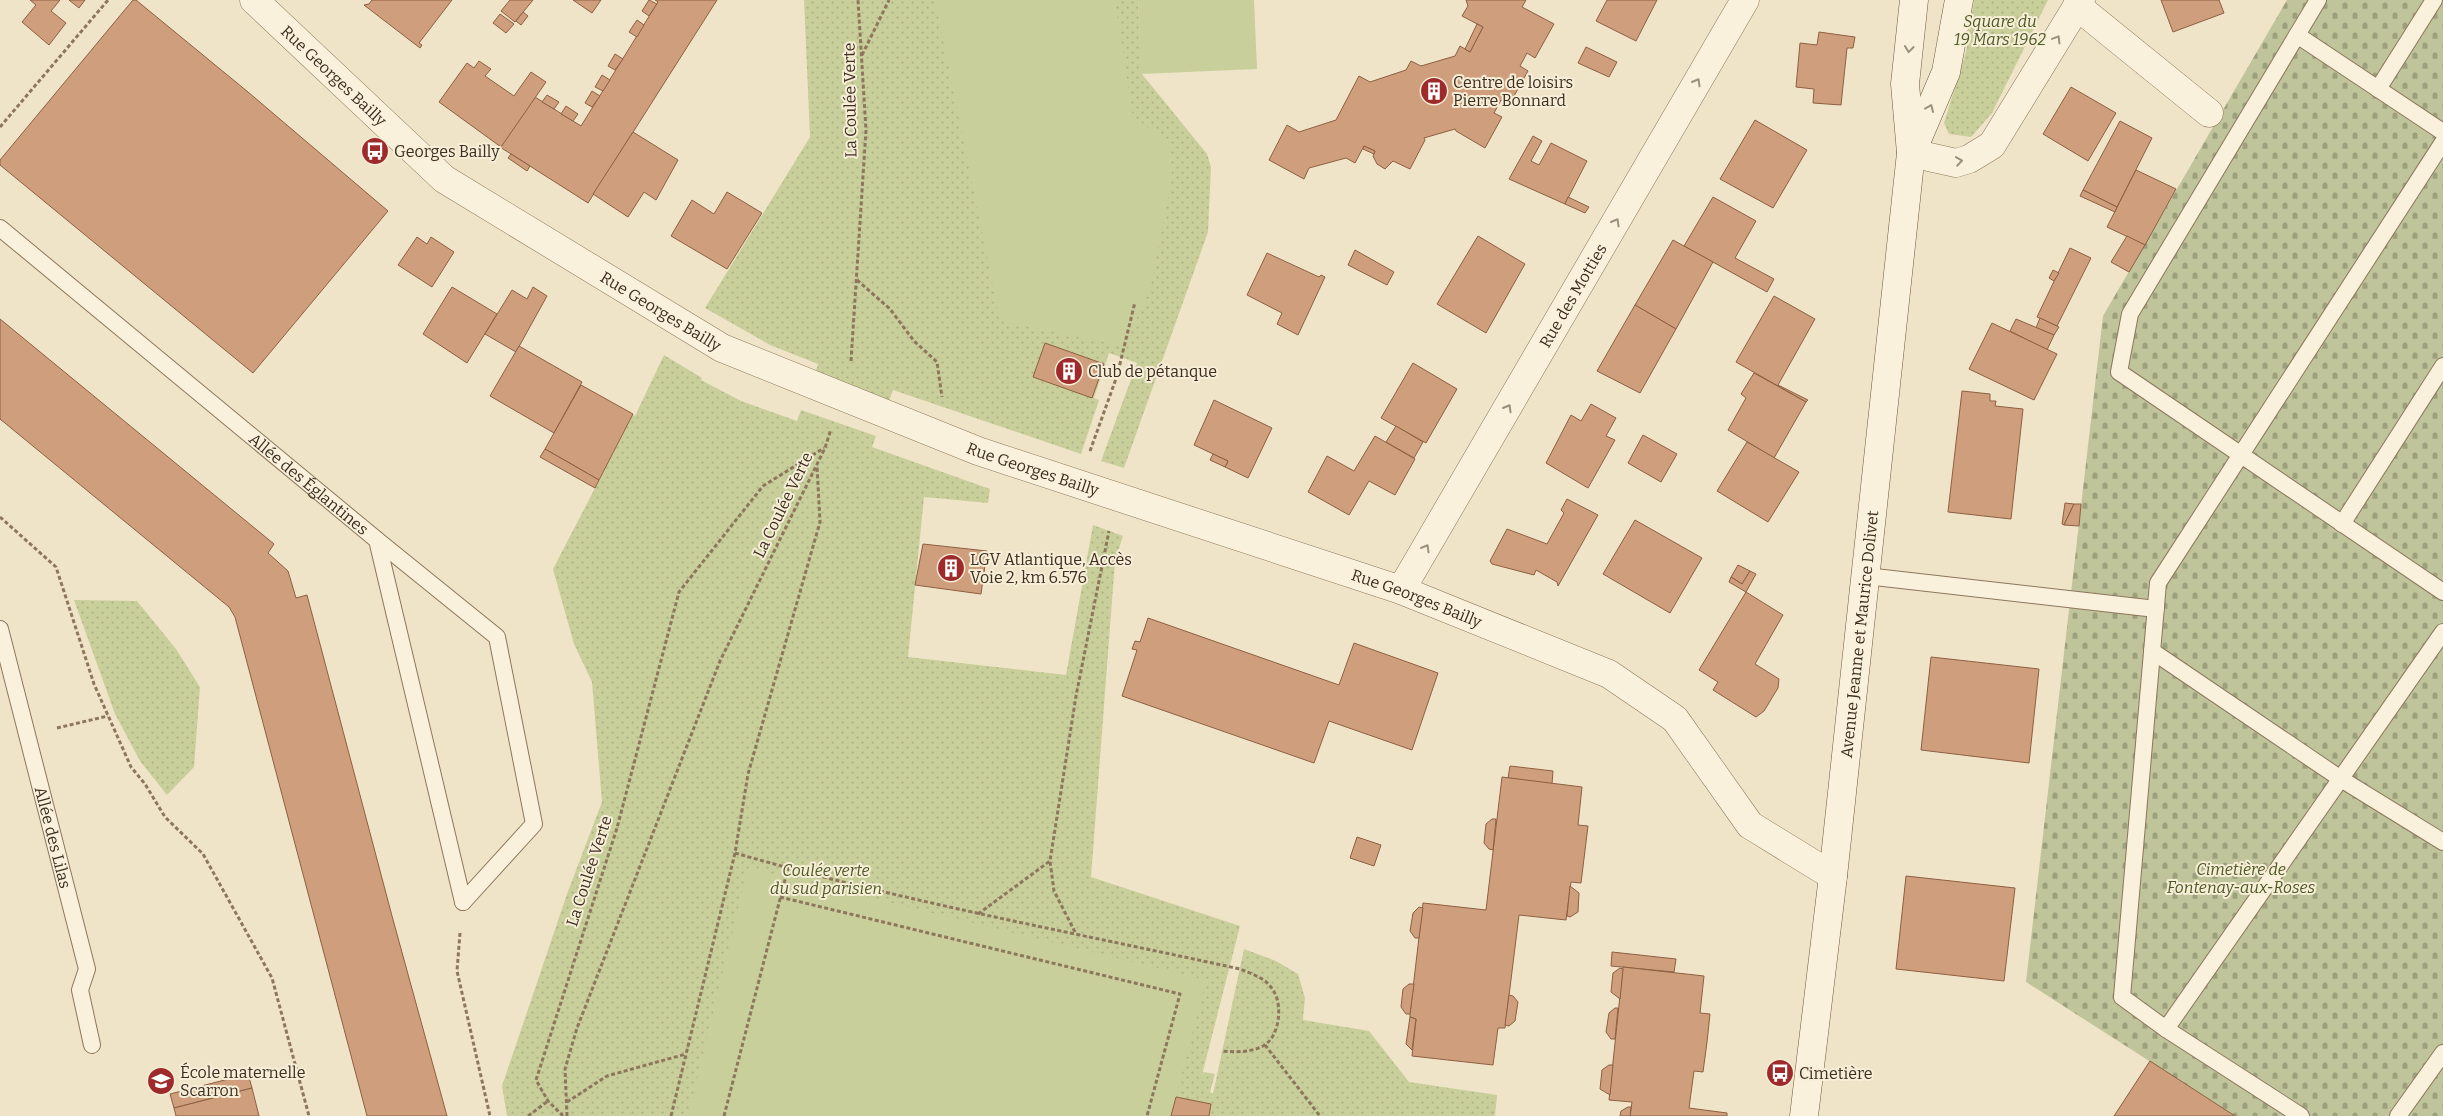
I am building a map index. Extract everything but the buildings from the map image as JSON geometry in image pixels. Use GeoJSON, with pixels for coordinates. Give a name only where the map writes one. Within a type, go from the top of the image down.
{"type":"FeatureCollection","features":[{"type":"Feature","properties":{"kind":"street","name":"Rue Georges Bailly"},"geometry":{"type":"LineString","coordinates":[[254,0],[444,179],[722,348],[978,451],[1401,590],[1609,674],[1675,719],[1750,825],[1833,876]]}},
{"type":"Feature","properties":{"kind":"street","name":"Rue des Motties"},"geometry":{"type":"LineString","coordinates":[[1401,590],[1745,0]]}},
{"type":"Feature","properties":{"kind":"street","name":"Avenue Jeanne et Maurice Dolivet"},"geometry":{"type":"LineString","coordinates":[[1804,1116],[1833,876],[1911,153],[1905,84],[1914,0]]}},
{"type":"Feature","properties":{"kind":"street","name":"Avenue Jeanne et Maurice Dolivet"},"geometry":{"type":"LineString","coordinates":[[1911,153],[1946,72],[1959,0]]}},
{"type":"Feature","properties":{"kind":"street"},"geometry":{"type":"LineString","coordinates":[[1911,153],[1956,163],[1969,159],[1992,145],[2079,3],[2208,113]]}},
{"type":"Feature","properties":{"kind":"lane"},"geometry":{"type":"LineString","coordinates":[[2318,0],[2130,314],[2120,372],[2443,592]]}},
{"type":"Feature","properties":{"kind":"lane"},"geometry":{"type":"LineString","coordinates":[[2378,89],[2434,0]]}},
{"type":"Feature","properties":{"kind":"lane"},"geometry":{"type":"LineString","coordinates":[[2297,35],[2443,132]]}},
{"type":"Feature","properties":{"kind":"lane"},"geometry":{"type":"LineString","coordinates":[[2301,1116],[2122,997],[2158,583],[2443,142]]}},
{"type":"Feature","properties":{"kind":"lane","name":"Allée des Églantines"},"geometry":{"type":"LineString","coordinates":[[0,228],[377,540],[463,902]]}},
{"type":"Feature","properties":{"kind":"lane"},"geometry":{"type":"LineString","coordinates":[[2342,524],[2443,366]]}},
{"type":"Feature","properties":{"kind":"lane"},"geometry":{"type":"LineString","coordinates":[[377,540],[497,637],[534,824],[463,902]]}},
{"type":"Feature","properties":{"kind":"lane"},"geometry":{"type":"LineString","coordinates":[[1866,576],[2156,609]]}},
{"type":"Feature","properties":{"kind":"lane","name":"Allée des Lilas"},"geometry":{"type":"LineString","coordinates":[[0,629],[87,969],[80,990],[92,1045]]}},
{"type":"Feature","properties":{"kind":"lane"},"geometry":{"type":"LineString","coordinates":[[2166,1028],[2443,632]]}},
{"type":"Feature","properties":{"kind":"lane"},"geometry":{"type":"LineString","coordinates":[[2152,651],[2341,779],[2443,842]]}},
{"type":"Feature","properties":{"kind":"lane"},"geometry":{"type":"LineString","coordinates":[[2398,1116],[2443,1053]]}},
{"type":"Feature","properties":{"kind":"path"},"geometry":{"type":"LineString","coordinates":[[0,127],[108,0]]}},
{"type":"Feature","properties":{"kind":"path","name":"La Coulée Verte"},"geometry":{"type":"LineString","coordinates":[[849,370],[852,353],[866,130],[858,0]]}},
{"type":"Feature","properties":{"kind":"path"},"geometry":{"type":"LineString","coordinates":[[862,56],[889,0]]}},
{"type":"Feature","properties":{"kind":"path"},"geometry":{"type":"LineString","coordinates":[[857,280],[890,309],[914,341],[937,362],[943,401],[935,434]]}},
{"type":"Feature","properties":{"kind":"path"},"geometry":{"type":"LineString","coordinates":[[1078,484],[1117,376],[1135,302]]}},
{"type":"Feature","properties":{"kind":"path","name":"La Coulée Verte"},"geometry":{"type":"LineString","coordinates":[[824,448],[720,660],[577,1028],[565,1069],[565,1116],[548,1101],[536,1080],[617,828],[679,592],[763,486],[824,448]]}},
{"type":"Feature","properties":{"kind":"path"},"geometry":{"type":"LineString","coordinates":[[671,1116],[735,853],[748,774],[820,522],[816,465]]}},
{"type":"Feature","properties":{"kind":"path"},"geometry":{"type":"LineString","coordinates":[[1076,932],[1054,892],[1050,861],[1076,696],[1116,497]]}},
{"type":"Feature","properties":{"kind":"path"},"geometry":{"type":"LineString","coordinates":[[0,517],[56,567],[94,684],[131,767],[145,784],[165,817],[203,854],[272,978],[309,1116]]}},
{"type":"Feature","properties":{"kind":"path"},"geometry":{"type":"LineString","coordinates":[[26,735],[108,716]]}},
{"type":"Feature","properties":{"kind":"path"},"geometry":{"type":"LineString","coordinates":[[735,853],[788,868],[978,914],[1076,932],[1240,969],[1259,977],[1273,990],[1278,1006],[1277,1024],[1272,1038],[1265,1045],[1238,1052],[1221,1051]]}},
{"type":"Feature","properties":{"kind":"path"},"geometry":{"type":"LineString","coordinates":[[978,914],[1050,861]]}},
{"type":"Feature","properties":{"kind":"path"},"geometry":{"type":"LineString","coordinates":[[724,1116],[788,868]]}},
{"type":"Feature","properties":{"kind":"path"},"geometry":{"type":"LineString","coordinates":[[780,897],[1180,994],[1147,1116]]}},
{"type":"Feature","properties":{"kind":"path"},"geometry":{"type":"LineString","coordinates":[[463,902],[457,971],[490,1116]]}},
{"type":"Feature","properties":{"kind":"path"},"geometry":{"type":"LineString","coordinates":[[1265,1045],[1320,1116]]}},
{"type":"Feature","properties":{"kind":"path"},"geometry":{"type":"LineString","coordinates":[[566,1102],[607,1076],[686,1054]]}},
{"type":"Feature","properties":{"kind":"path"},"geometry":{"type":"LineString","coordinates":[[528,1116],[548,1101]]}},
{"type":"Feature","properties":{"kind":"green space"},"geometry":{"type":"Polygon","coordinates":[[[804,0],[1138,0],[1142,74],[1207,154],[1211,167],[1208,232],[1124,468],[1101,461],[1137,363],[1109,353],[1094,398],[1099,400],[1081,454],[893,390],[889,401],[815,375],[818,364],[770,345],[705,308],[810,137],[804,0]]]}},
{"type":"Feature","properties":{"kind":"green space"},"geometry":{"type":"Polygon","coordinates":[[[935,0],[1115,0],[1133,117],[1168,141],[1172,178],[1150,289],[1124,346],[1000,321],[935,0]]]}},
{"type":"Feature","properties":{"kind":"green space"},"geometry":{"type":"Polygon","coordinates":[[[1138,0],[1254,0],[1257,69],[1141,74],[1138,0]]]}},
{"type":"Feature","properties":{"kind":"green space","name":"Square du 19 Mars 1962"},"geometry":{"type":"Polygon","coordinates":[[[1974,0],[2048,0],[1992,113],[1971,137],[1949,134],[1944,123],[1966,52],[1974,0]]]}},
{"type":"Feature","properties":{"kind":"green space","name":"Cimetière de Fontenay-aux-Roses"},"geometry":{"type":"Polygon","coordinates":[[[2287,0],[2443,0],[2443,1116],[2235,1116],[2026,982],[2103,316],[2287,0]]]}},
{"type":"Feature","properties":{"kind":"green space","name":"Coulée verte du sud parisien"},"geometry":{"type":"Polygon","coordinates":[[[664,355],[702,378],[701,380],[741,401],[797,421],[801,410],[876,436],[872,447],[990,489],[988,503],[924,497],[908,657],[1066,675],[1093,525],[1123,536],[1115,561],[1091,877],[1240,926],[1202,1075],[1204,1072],[1215,1074],[1210,1092],[1213,1094],[1244,949],[1276,961],[1298,974],[1305,998],[1303,1020],[1369,1031],[1409,1082],[1497,1095],[1495,1116],[507,1116],[502,1086],[567,894],[602,802],[592,682],[574,644],[553,569],[633,415],[635,416],[664,355]]]}},
{"type":"Feature","properties":{"kind":"green space"},"geometry":{"type":"Polygon","coordinates":[[[74,600],[137,601],[176,649],[200,687],[194,767],[167,795],[140,761],[115,714],[74,600]]]}},
{"type":"Feature","properties":{"kind":"green space"},"geometry":{"type":"Polygon","coordinates":[[[748,868],[1206,980],[1171,1116],[688,1116],[748,868]]]}},
{"type":"Feature","properties":{"kind":"place","name":"Centre de loisirs Pierre Bonnard"},"geometry":{"type":"Point","coordinates":[1434,91]}},
{"type":"Feature","properties":{"kind":"place","name":"Georges Bailly"},"geometry":{"type":"Point","coordinates":[375,151]}},
{"type":"Feature","properties":{"kind":"place","name":"Club de pétanque"},"geometry":{"type":"Point","coordinates":[1069,371]}},
{"type":"Feature","properties":{"kind":"place","name":"LGV Atlantique, Accès Voie 2, km 6.576"},"geometry":{"type":"Point","coordinates":[951,568]}},
{"type":"Feature","properties":{"kind":"place","name":"Cimetière"},"geometry":{"type":"Point","coordinates":[1780,1073]}},
{"type":"Feature","properties":{"kind":"place","name":"École maternelle Scarron"},"geometry":{"type":"Point","coordinates":[161,1081]}}]}
